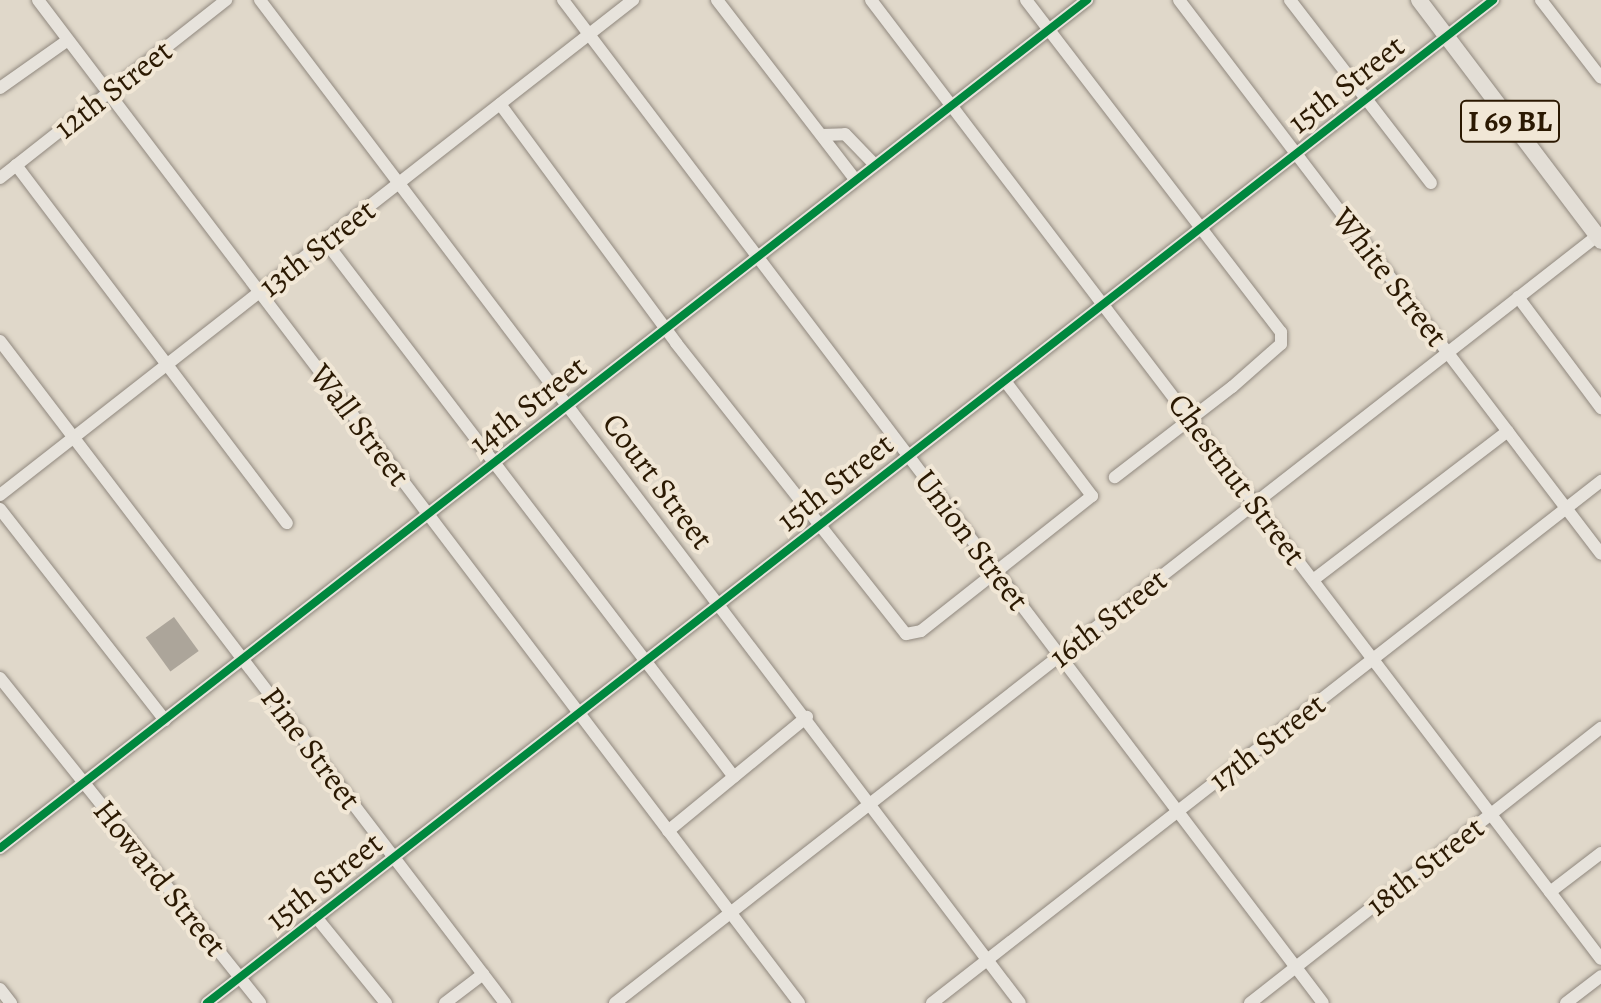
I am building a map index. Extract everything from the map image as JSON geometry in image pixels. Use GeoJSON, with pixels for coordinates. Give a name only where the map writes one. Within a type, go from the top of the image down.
{"type":"FeatureCollection","features":[{"type":"Feature","properties":{"kind":"main road","name":"I 69 BL"},"geometry":{"type":"LineString","coordinates":[[1419,0],[1600,237]]}},
{"type":"Feature","properties":{"kind":"street","name":"Wall Street"},"geometry":{"type":"LineString","coordinates":[[38,0],[799,1003]]}},
{"type":"Feature","properties":{"kind":"street","name":"12th Street"},"geometry":{"type":"LineString","coordinates":[[0,178],[226,0]]}},
{"type":"Feature","properties":{"kind":"street","name":"Court Street"},"geometry":{"type":"LineString","coordinates":[[260,0],[807,717],[1020,1003]]}},
{"type":"Feature","properties":{"kind":"street","name":"Union Street"},"geometry":{"type":"LineString","coordinates":[[563,0],[1323,1003]]}},
{"type":"Feature","properties":{"kind":"street","name":"13th Street"},"geometry":{"type":"LineString","coordinates":[[0,495],[633,0]]}},
{"type":"Feature","properties":{"kind":"street"},"geometry":{"type":"LineString","coordinates":[[717,0],[855,179]]}},
{"type":"Feature","properties":{"kind":"street","name":"Chestnut Street"},"geometry":{"type":"LineString","coordinates":[[871,0],[1601,959]]}},
{"type":"Feature","properties":{"kind":"street"},"geometry":{"type":"LineString","coordinates":[[1026,0],[1281,332],[1281,344],[1115,477]]}},
{"type":"Feature","properties":{"kind":"street","name":"14th Street"},"geometry":{"type":"LineString","coordinates":[[0,848],[1087,0]]}},
{"type":"Feature","properties":{"kind":"street","name":"White Street"},"geometry":{"type":"LineString","coordinates":[[1179,0],[1601,554]]}},
{"type":"Feature","properties":{"kind":"street"},"geometry":{"type":"LineString","coordinates":[[1290,0],[1431,183]]}},
{"type":"Feature","properties":{"kind":"street","name":"15th Street"},"geometry":{"type":"LineString","coordinates":[[207,1003],[1493,0]]}},
{"type":"Feature","properties":{"kind":"street"},"geometry":{"type":"LineString","coordinates":[[1541,0],[1601,78]]}},
{"type":"Feature","properties":{"kind":"street"},"geometry":{"type":"LineString","coordinates":[[0,88],[68,40]]}},
{"type":"Feature","properties":{"kind":"street"},"geometry":{"type":"LineString","coordinates":[[500,104],[666,328],[906,634],[921,631],[1092,496],[1005,381]]}},
{"type":"Feature","properties":{"kind":"street"},"geometry":{"type":"LineString","coordinates":[[822,135],[845,134],[875,165]]}},
{"type":"Feature","properties":{"kind":"street"},"geometry":{"type":"LineString","coordinates":[[16,165],[287,523]]}},
{"type":"Feature","properties":{"kind":"street","name":"16th Street"},"geometry":{"type":"LineString","coordinates":[[615,1003],[1447,351],[1600,237]]}},
{"type":"Feature","properties":{"kind":"street"},"geometry":{"type":"LineString","coordinates":[[325,241],[734,777]]}},
{"type":"Feature","properties":{"kind":"street"},"geometry":{"type":"LineString","coordinates":[[1518,297],[1601,408]]}},
{"type":"Feature","properties":{"kind":"street","name":"Pine Street"},"geometry":{"type":"LineString","coordinates":[[0,341],[505,1003]]}},
{"type":"Feature","properties":{"kind":"street"},"geometry":{"type":"LineString","coordinates":[[1313,580],[1508,431]]}},
{"type":"Feature","properties":{"kind":"street","name":"17th Street"},"geometry":{"type":"LineString","coordinates":[[932,1003],[1601,481]]}},
{"type":"Feature","properties":{"kind":"street"},"geometry":{"type":"LineString","coordinates":[[0,509],[165,720]]}},
{"type":"Feature","properties":{"kind":"street","name":"Howard Street"},"geometry":{"type":"LineString","coordinates":[[0,678],[260,1003]]}},
{"type":"Feature","properties":{"kind":"street"},"geometry":{"type":"LineString","coordinates":[[668,831],[807,717]]}},
{"type":"Feature","properties":{"kind":"street","name":"18th Street"},"geometry":{"type":"LineString","coordinates":[[1250,1003],[1601,728]]}},
{"type":"Feature","properties":{"kind":"street"},"geometry":{"type":"LineString","coordinates":[[1550,892],[1601,853]]}},
{"type":"Feature","properties":{"kind":"street"},"geometry":{"type":"LineString","coordinates":[[316,917],[386,1003]]}},
{"type":"Feature","properties":{"kind":"street"},"geometry":{"type":"LineString","coordinates":[[445,1003],[483,974]]}},
{"type":"Feature","properties":{"kind":"street"},"geometry":{"type":"LineString","coordinates":[[1566,1003],[1601,976]]}},
{"type":"Feature","properties":{"kind":"street"},"geometry":{"type":"LineString","coordinates":[[0,989],[11,1003]]}},
{"type":"Feature","properties":{"kind":"building"},"geometry":{"type":"Polygon","coordinates":[[[174,617],[199,651],[170,672],[146,638],[174,617]]]}},
{"type":"Feature","properties":{"kind":"cycle path"},"geometry":{"type":"LineString","coordinates":[[0,848],[1087,0]]}},
{"type":"Feature","properties":{"kind":"cycle path"},"geometry":{"type":"LineString","coordinates":[[207,1003],[1493,0]]}}]}
